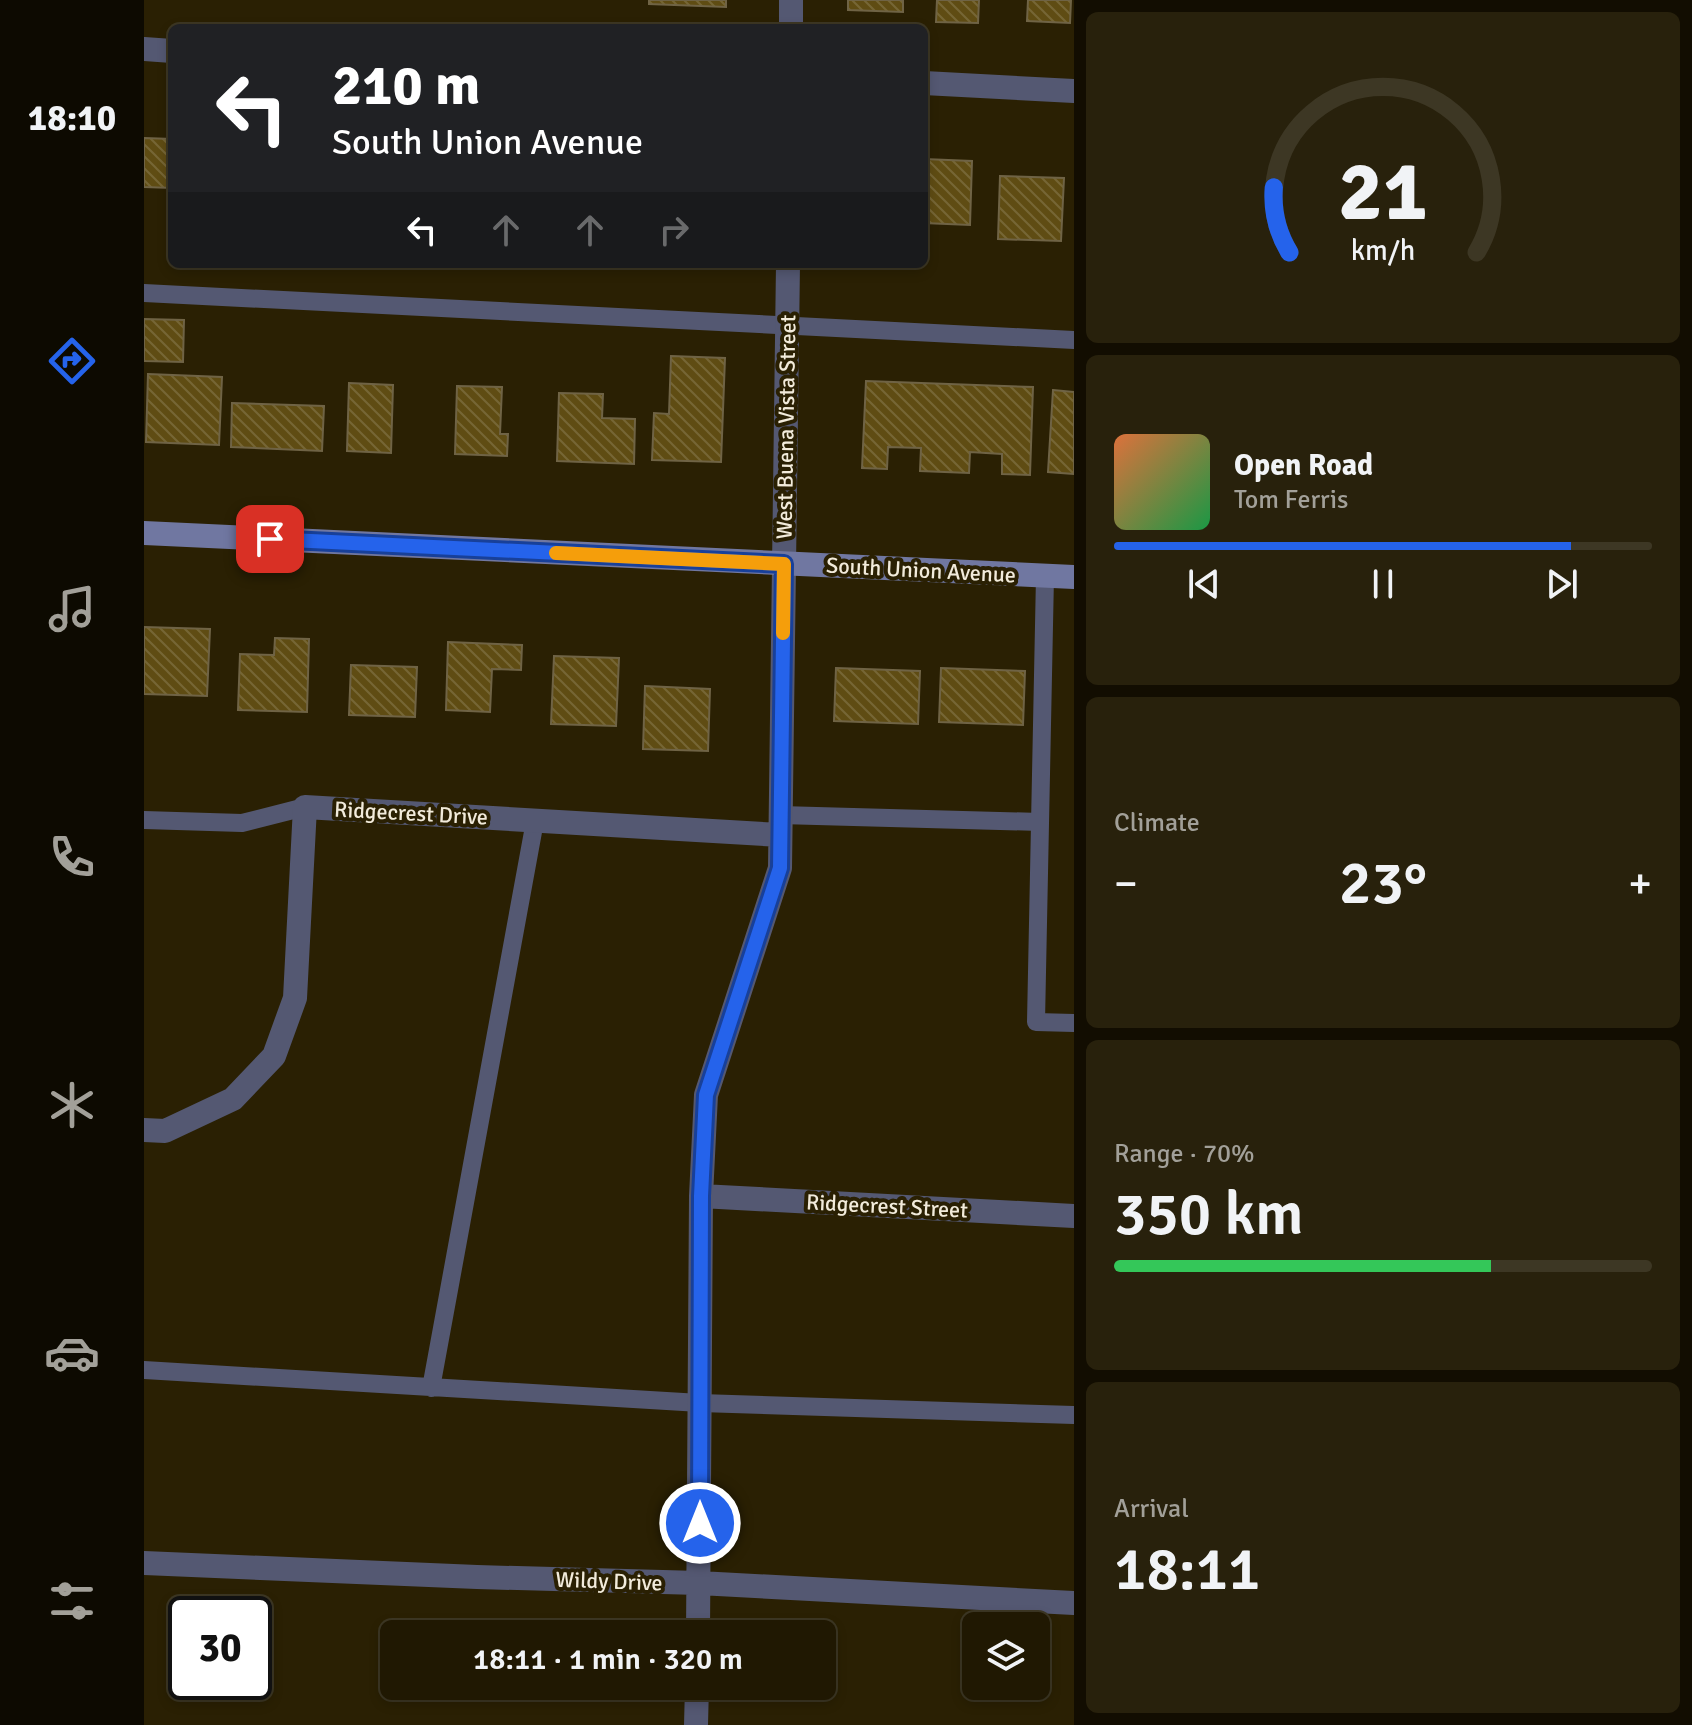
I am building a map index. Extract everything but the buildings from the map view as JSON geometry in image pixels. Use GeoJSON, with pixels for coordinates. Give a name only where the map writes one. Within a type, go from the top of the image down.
{"type":"FeatureCollection","features":[{"type":"Feature","properties":{"kind":"main road","name":"South Union Avenue"},"geometry":{"type":"LineString","coordinates":[[144,533],[1074,577]]}},
{"type":"Feature","properties":{"kind":"street"},"geometry":{"type":"LineString","coordinates":[[791,0],[791,24]]}},
{"type":"Feature","properties":{"kind":"street"},"geometry":{"type":"LineString","coordinates":[[144,49],[168,51]]}},
{"type":"Feature","properties":{"kind":"street"},"geometry":{"type":"LineString","coordinates":[[928,83],[1074,91]]}},
{"type":"Feature","properties":{"kind":"street","name":"West Buena Vista Street"},"geometry":{"type":"LineString","coordinates":[[698,1620],[701,1196],[706,1095],[780,868],[788,268]]}},
{"type":"Feature","properties":{"kind":"street","name":"Ridgecrest Drive"},"geometry":{"type":"LineString","coordinates":[[144,1130],[165,1131],[233,1099],[274,1056],[295,998],[305,807],[535,821],[780,825]]}},
{"type":"Feature","properties":{"kind":"street","name":"Ridgecrest Street"},"geometry":{"type":"LineString","coordinates":[[701,1196],[1074,1216]]}},
{"type":"Feature","properties":{"kind":"street","name":"Wildy Drive"},"geometry":{"type":"LineString","coordinates":[[144,1563],[699,1583],[1074,1603]]}},
{"type":"Feature","properties":{"kind":"street"},"geometry":{"type":"LineString","coordinates":[[696,1725],[697,1700]]}},
{"type":"Feature","properties":{"kind":"lane"},"geometry":{"type":"LineString","coordinates":[[144,293],[1074,340]]}},
{"type":"Feature","properties":{"kind":"lane"},"geometry":{"type":"LineString","coordinates":[[1045,576],[1036,1022],[1074,1023]]}},
{"type":"Feature","properties":{"kind":"lane"},"geometry":{"type":"LineString","coordinates":[[144,820],[242,823],[305,807]]}},
{"type":"Feature","properties":{"kind":"lane"},"geometry":{"type":"LineString","coordinates":[[431,1388],[535,821]]}},
{"type":"Feature","properties":{"kind":"lane"},"geometry":{"type":"LineString","coordinates":[[780,825],[1040,822]]}},
{"type":"Feature","properties":{"kind":"lane"},"geometry":{"type":"LineString","coordinates":[[144,1370],[700,1403],[1074,1415]]}},
{"type":"Feature","properties":{"kind":"slow traffic"},"geometry":{"type":"LineString","coordinates":[[556,553],[784,564],[783,633]]}},
{"type":"Feature","properties":{"kind":"route"},"geometry":{"type":"LineString","coordinates":[[270,539],[784,564],[780,868],[706,1095],[701,1196],[700,1523]]}}]}
